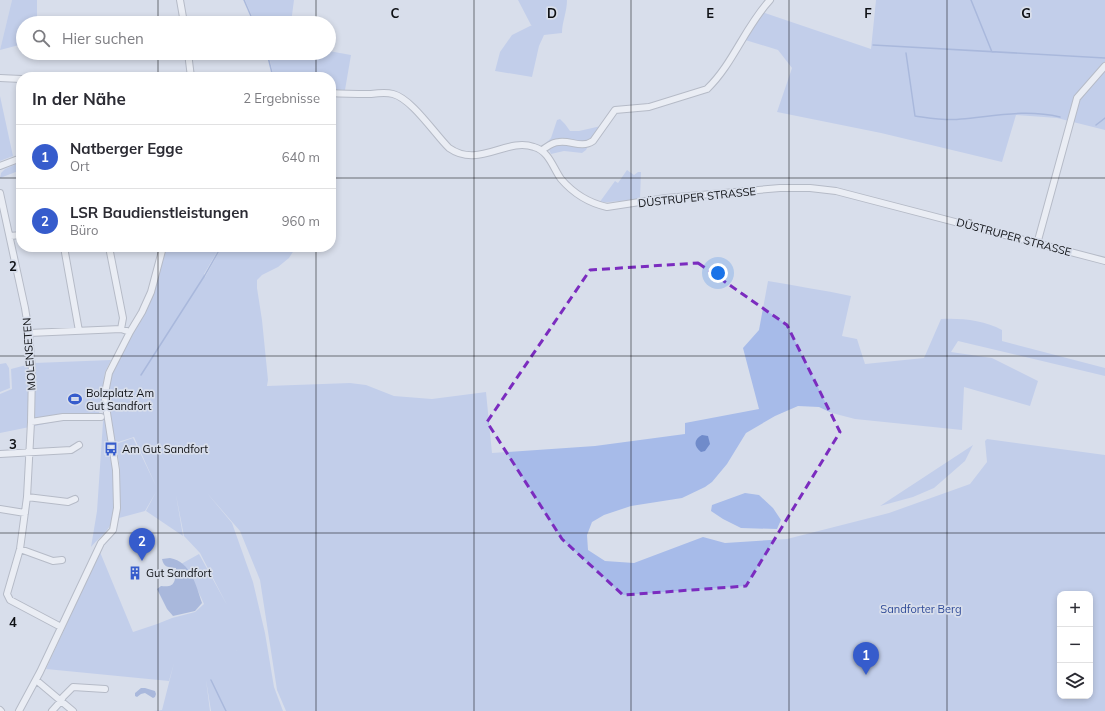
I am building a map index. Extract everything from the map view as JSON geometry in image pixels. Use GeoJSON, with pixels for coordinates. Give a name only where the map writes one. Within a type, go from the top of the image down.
{"type":"FeatureCollection","features":[{"type":"Feature","properties":{"kind":"street"},"geometry":{"type":"LineString","coordinates":[[180,0],[183,16]]}},
{"type":"Feature","properties":{"kind":"street"},"geometry":{"type":"LineString","coordinates":[[336,93],[386,93],[401,97],[410,104],[449,148],[462,155],[472,156],[525,145],[534,146],[542,150],[553,143],[560,141],[581,145],[588,144],[593,141],[615,110],[649,107],[707,89],[732,57],[759,11],[770,0]]}},
{"type":"Feature","properties":{"kind":"street"},"geometry":{"type":"LineString","coordinates":[[189,60],[190,72]]}},
{"type":"Feature","properties":{"kind":"street"},"geometry":{"type":"LineString","coordinates":[[1037,244],[1078,98],[1105,66]]}},
{"type":"Feature","properties":{"kind":"street"},"geometry":{"type":"LineString","coordinates":[[0,78],[16,79]]}},
{"type":"Feature","properties":{"kind":"street","name":"DÜSTRUPER STRASSE"},"geometry":{"type":"LineString","coordinates":[[542,150],[561,179],[573,191],[586,200],[607,207],[666,198],[780,188],[810,188],[836,191],[1105,261]]}},
{"type":"Feature","properties":{"kind":"street"},"geometry":{"type":"LineString","coordinates":[[0,166],[16,160]]}},
{"type":"Feature","properties":{"kind":"street","name":"MOLENSETEN"},"geometry":{"type":"LineString","coordinates":[[0,193],[29,333],[32,371],[27,497],[20,549],[7,594],[10,600],[61,627]]}},
{"type":"Feature","properties":{"kind":"street"},"geometry":{"type":"LineString","coordinates":[[10,236],[16,235]]}},
{"type":"Feature","properties":{"kind":"street"},"geometry":{"type":"LineString","coordinates":[[65,252],[79,331]]}},
{"type":"Feature","properties":{"kind":"street"},"geometry":{"type":"LineString","coordinates":[[110,252],[123,318],[121,329]]}},
{"type":"Feature","properties":{"kind":"street"},"geometry":{"type":"LineString","coordinates":[[19,711],[36,680],[101,543],[113,530],[117,508],[116,470],[105,400],[109,373],[142,312],[151,292],[163,252]]}},
{"type":"Feature","properties":{"kind":"street"},"geometry":{"type":"LineString","coordinates":[[29,333],[121,329],[130,332]]}},
{"type":"Feature","properties":{"kind":"street"},"geometry":{"type":"LineString","coordinates":[[31,422],[63,417],[101,417]]}},
{"type":"Feature","properties":{"kind":"street"},"geometry":{"type":"LineString","coordinates":[[0,454],[71,450],[78,445]]}},
{"type":"Feature","properties":{"kind":"street"},"geometry":{"type":"LineString","coordinates":[[27,497],[68,502],[75,499]]}},
{"type":"Feature","properties":{"kind":"street"},"geometry":{"type":"LineString","coordinates":[[0,509],[25,513]]}},
{"type":"Feature","properties":{"kind":"street"},"geometry":{"type":"LineString","coordinates":[[20,549],[52,561],[62,560]]}},
{"type":"Feature","properties":{"kind":"street"},"geometry":{"type":"LineString","coordinates":[[36,680],[73,711]]}},
{"type":"Feature","properties":{"kind":"street"},"geometry":{"type":"LineString","coordinates":[[52,711],[73,687],[105,689]]}},
{"type":"Feature","properties":{"kind":"highlighted area"},"geometry":{"type":"Polygon","coordinates":[[[698,263],[787,325],[840,432],[746,586],[623,595],[562,539],[487,422],[590,270],[698,263]]]}},
{"type":"Feature","properties":{"kind":"shaded area"},"geometry":{"type":"Polygon","coordinates":[[[0,0],[12,0],[0,50],[0,0]]]}},
{"type":"Feature","properties":{"kind":"shaded area"},"geometry":{"type":"Polygon","coordinates":[[[702,435],[708,436],[710,444],[705,451],[701,452],[698,450],[696,441],[697,438],[702,435]]]}},
{"type":"Feature","properties":{"kind":"shaded area"},"geometry":{"type":"Polygon","coordinates":[[[170,558],[183,564],[192,575],[202,603],[195,611],[173,616],[167,609],[157,589],[161,586],[170,586],[174,583],[176,568],[165,566],[162,559],[170,558]]]}},
{"type":"Feature","properties":{"kind":"shaded area"},"geometry":{"type":"Polygon","coordinates":[[[141,688],[155,691],[155,697],[153,698],[145,693],[137,697],[135,696],[135,693],[141,688]]]}},
{"type":"Feature","properties":{"kind":"green space"},"geometry":{"type":"Polygon","coordinates":[[[12,0],[37,0],[37,16],[16,16],[16,46],[0,50],[12,0]]]}},
{"type":"Feature","properties":{"kind":"green space"},"geometry":{"type":"Polygon","coordinates":[[[245,0],[294,0],[292,16],[252,16],[245,0]]]}},
{"type":"Feature","properties":{"kind":"green space"},"geometry":{"type":"Polygon","coordinates":[[[518,0],[567,0],[562,33],[544,35],[539,46],[532,77],[495,71],[500,52],[512,35],[532,25],[518,0]]]}},
{"type":"Feature","properties":{"kind":"green space"},"geometry":{"type":"Polygon","coordinates":[[[876,0],[1105,0],[1105,130],[1057,118],[1016,115],[1002,162],[881,133],[777,112],[792,68],[778,50],[742,39],[759,11],[871,49],[876,0]]]}},
{"type":"Feature","properties":{"kind":"green space"},"geometry":{"type":"Polygon","coordinates":[[[336,52],[351,55],[345,90],[343,91],[336,90],[336,72],[273,72],[270,60],[336,60],[336,52]]]}},
{"type":"Feature","properties":{"kind":"green space"},"geometry":{"type":"Polygon","coordinates":[[[0,96],[13,156],[0,161],[0,96]]]}},
{"type":"Feature","properties":{"kind":"green space"},"geometry":{"type":"Polygon","coordinates":[[[560,119],[570,131],[579,131],[601,126],[592,138],[586,150],[582,153],[564,151],[551,154],[546,143],[551,138],[557,120],[560,119]]]}},
{"type":"Feature","properties":{"kind":"green space"},"geometry":{"type":"Polygon","coordinates":[[[16,164],[16,172],[0,178],[1,173],[5,169],[16,164]]]}},
{"type":"Feature","properties":{"kind":"green space"},"geometry":{"type":"Polygon","coordinates":[[[627,170],[634,175],[641,172],[640,199],[599,203],[615,181],[618,183],[627,170]]]}},
{"type":"Feature","properties":{"kind":"green space","name":"Sandforter Berg"},"geometry":{"type":"Polygon","coordinates":[[[161,252],[217,252],[204,274],[205,277],[219,252],[293,252],[289,258],[278,267],[262,275],[257,280],[268,380],[267,386],[350,383],[366,385],[394,396],[432,399],[486,392],[492,453],[595,446],[685,434],[685,423],[759,409],[743,348],[759,330],[768,281],[851,296],[842,336],[857,339],[865,364],[924,358],[941,319],[972,320],[988,324],[1002,330],[1002,341],[1105,368],[1105,376],[958,341],[951,352],[992,358],[1038,381],[1030,406],[964,387],[962,430],[855,419],[832,413],[819,407],[798,406],[775,416],[746,433],[727,464],[712,482],[705,487],[682,498],[631,506],[604,515],[592,522],[587,535],[588,550],[605,561],[634,563],[703,537],[725,543],[787,539],[889,513],[970,484],[987,462],[985,441],[987,439],[1105,455],[1105,711],[286,711],[277,690],[260,580],[240,531],[207,493],[232,523],[253,582],[265,633],[274,687],[283,711],[211,711],[206,680],[210,711],[153,711],[162,710],[174,663],[169,681],[46,669],[100,552],[133,632],[172,618],[195,612],[204,604],[198,591],[181,564],[199,554],[227,605],[200,553],[184,536],[176,495],[183,536],[146,511],[156,492],[145,511],[119,518],[120,469],[116,444],[133,438],[156,486],[134,437],[112,444],[105,400],[109,373],[142,312],[161,252]]]}},
{"type":"Feature","properties":{"kind":"green space"},"geometry":{"type":"Polygon","coordinates":[[[111,360],[105,372],[98,421],[64,420],[0,433],[0,394],[12,389],[11,369],[34,363],[111,360]]]}},
{"type":"Feature","properties":{"kind":"green space"},"geometry":{"type":"Polygon","coordinates":[[[6,363],[9,368],[10,388],[0,392],[0,364],[6,363]]]}},
{"type":"Feature","properties":{"kind":"green space"},"geometry":{"type":"Polygon","coordinates":[[[105,414],[115,485],[114,513],[109,527],[91,547],[97,511],[103,422],[105,414]]]}},
{"type":"Feature","properties":{"kind":"green space"},"geometry":{"type":"Polygon","coordinates":[[[973,445],[965,461],[934,488],[913,497],[880,506],[973,445]]]}},
{"type":"Feature","properties":{"kind":"green space"},"geometry":{"type":"Polygon","coordinates":[[[745,493],[759,495],[773,508],[781,520],[777,529],[741,528],[711,511],[712,505],[745,493]]]}},
{"type":"Feature","properties":{"kind":"waterway"},"geometry":{"type":"LineString","coordinates":[[244,0],[251,16]]}},
{"type":"Feature","properties":{"kind":"waterway"},"geometry":{"type":"LineString","coordinates":[[971,0],[992,52]]}},
{"type":"Feature","properties":{"kind":"waterway"},"geometry":{"type":"LineString","coordinates":[[873,45],[1105,58]]}},
{"type":"Feature","properties":{"kind":"waterway"},"geometry":{"type":"LineString","coordinates":[[906,53],[915,116],[950,120],[1023,113],[1060,117]]}},
{"type":"Feature","properties":{"kind":"waterway"},"geometry":{"type":"LineString","coordinates":[[269,60],[272,72]]}},
{"type":"Feature","properties":{"kind":"waterway"},"geometry":{"type":"LineString","coordinates":[[1096,125],[1105,118]]}},
{"type":"Feature","properties":{"kind":"waterway"},"geometry":{"type":"LineString","coordinates":[[141,375],[218,252]]}},
{"type":"Feature","properties":{"kind":"waterway"},"geometry":{"type":"LineString","coordinates":[[211,680],[226,711]]}},
{"type":"Feature","properties":{"kind":"place","name":"Bolzplatz Am Gut Sandfort"},"geometry":{"type":"Point","coordinates":[75,399]}},
{"type":"Feature","properties":{"kind":"place","name":"Am Gut Sandfort"},"geometry":{"type":"Point","coordinates":[111,449]}},
{"type":"Feature","properties":{"kind":"place","name":"LSR Baudienstleistungen"},"geometry":{"type":"Point","coordinates":[142,561]}},
{"type":"Feature","properties":{"kind":"place","name":"Gut Sandfort"},"geometry":{"type":"Point","coordinates":[135,573]}},
{"type":"Feature","properties":{"kind":"place","name":"Natberger Egge"},"geometry":{"type":"Point","coordinates":[866,675]}}]}
